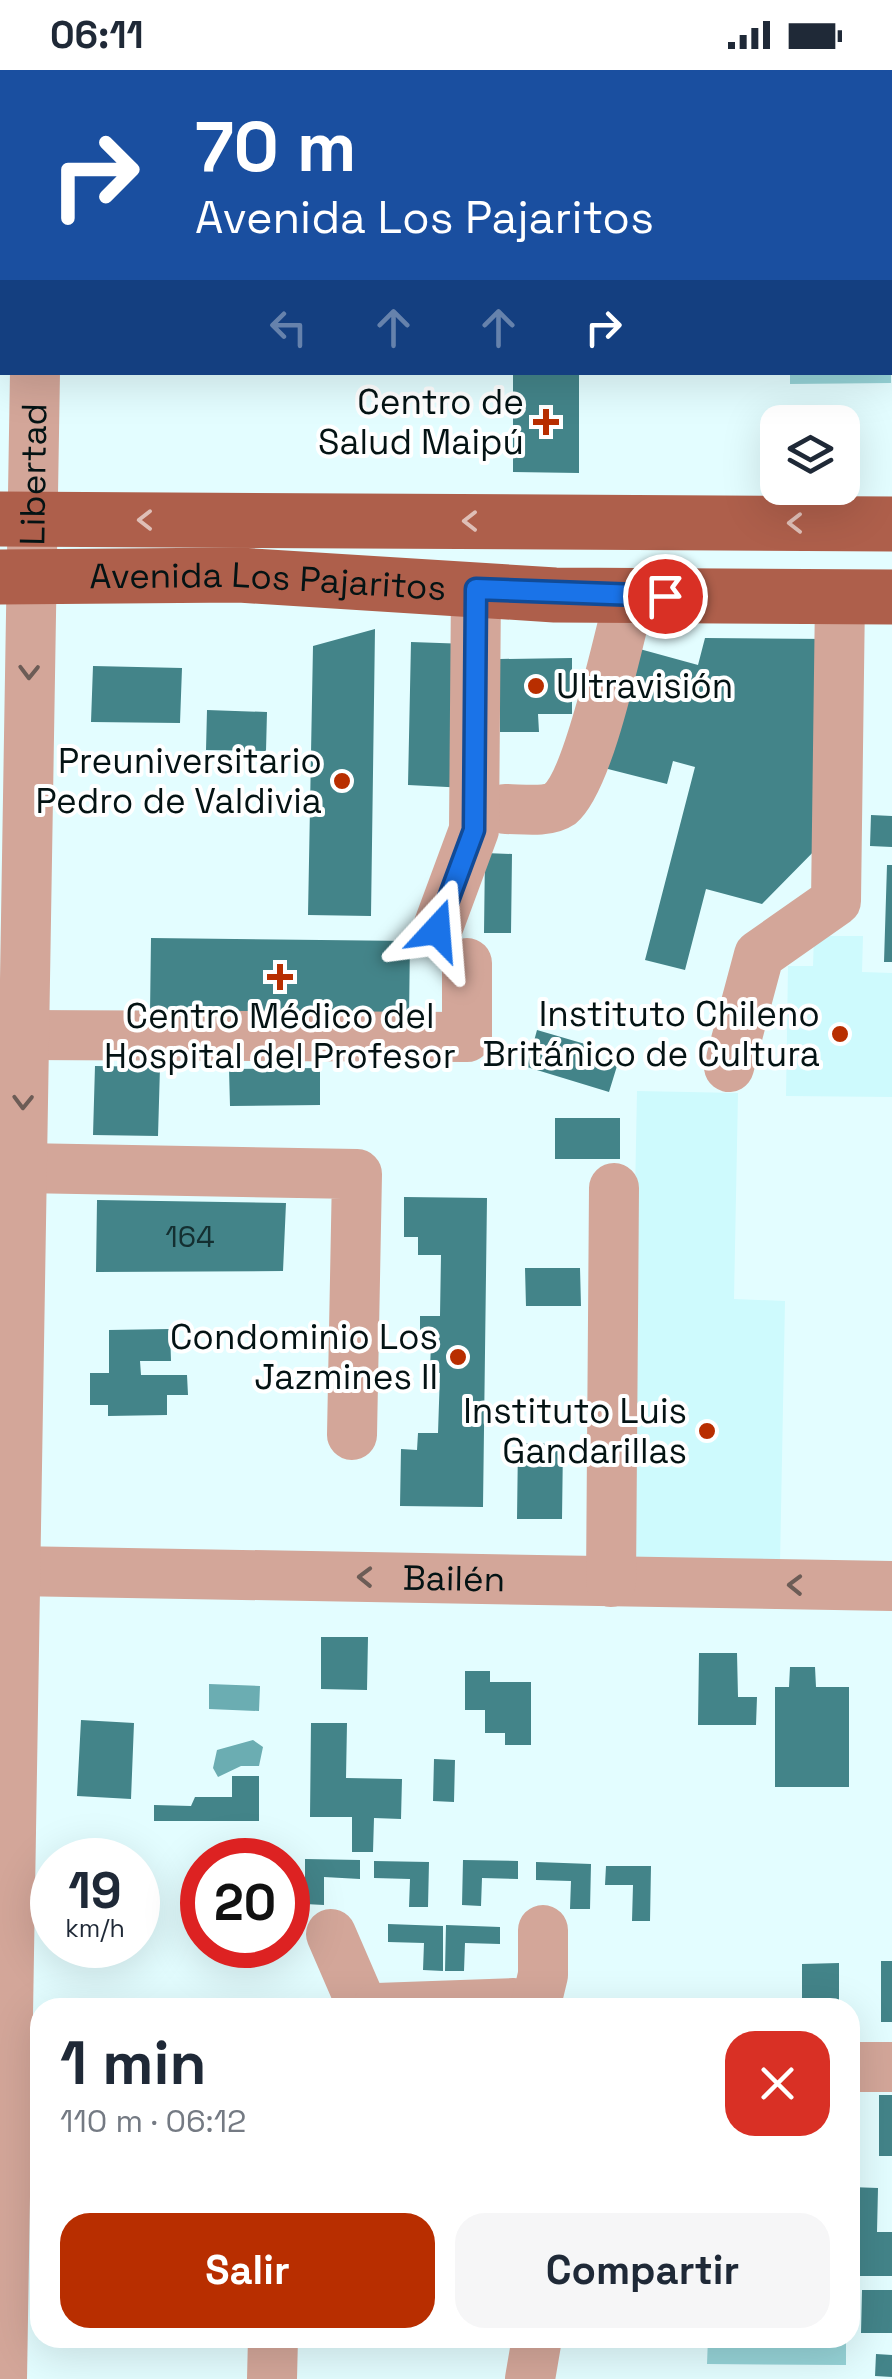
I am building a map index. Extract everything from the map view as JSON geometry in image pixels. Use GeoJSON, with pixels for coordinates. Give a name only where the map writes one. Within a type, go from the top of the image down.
{"type":"FeatureCollection","features":[{"type":"Feature","properties":{"kind":"main road","name":"Avenida Los Pajaritos"},"geometry":{"type":"LineString","coordinates":[[16,519],[892,524]]}},
{"type":"Feature","properties":{"kind":"main road","name":"Avenida Los Pajaritos"},"geometry":{"type":"LineString","coordinates":[[16,576],[240,575],[630,596],[866,597]]}},
{"type":"Feature","properties":{"kind":"street","name":"Libertad"},"geometry":{"type":"LineString","coordinates":[[2,2379],[6,1683],[14,1571],[9,1314],[22,1168],[24,1035],[16,519],[35,375]]}},
{"type":"Feature","properties":{"kind":"street"},"geometry":{"type":"LineString","coordinates":[[24,1035],[467,1037],[452,946],[474,830],[476,589]]}},
{"type":"Feature","properties":{"kind":"street"},"geometry":{"type":"LineString","coordinates":[[506,809],[551,808],[561,803],[580,776],[630,596]]}},
{"type":"Feature","properties":{"kind":"street"},"geometry":{"type":"LineString","coordinates":[[729,1067],[760,955],[836,901],[866,597]]}},
{"type":"Feature","properties":{"kind":"street"},"geometry":{"type":"LineString","coordinates":[[22,1168],[357,1174],[352,1435]]}},
{"type":"Feature","properties":{"kind":"street"},"geometry":{"type":"LineString","coordinates":[[611,1582],[614,1188]]}},
{"type":"Feature","properties":{"kind":"street","name":"Bailén"},"geometry":{"type":"LineString","coordinates":[[14,1571],[892,1586]]}},
{"type":"Feature","properties":{"kind":"street"},"geometry":{"type":"LineString","coordinates":[[537,1998],[543,1975],[543,1930]]}},
{"type":"Feature","properties":{"kind":"street"},"geometry":{"type":"LineString","coordinates":[[331,1934],[358,1998]]}},
{"type":"Feature","properties":{"kind":"street"},"geometry":{"type":"LineString","coordinates":[[860,2067],[892,2067]]}},
{"type":"Feature","properties":{"kind":"street"},"geometry":{"type":"LineString","coordinates":[[272,2379],[273,2348]]}},
{"type":"Feature","properties":{"kind":"street"},"geometry":{"type":"LineString","coordinates":[[530,2379],[535,2348]]}},
{"type":"Feature","properties":{"kind":"shaded area"},"geometry":{"type":"Polygon","coordinates":[[[790,375],[891,375],[891,383],[790,384],[790,375]]]}},
{"type":"Feature","properties":{"kind":"shaded area","name":"Instituto Chileno Británico de Cultura"},"geometry":{"type":"Polygon","coordinates":[[[814,936],[863,936],[862,972],[892,973],[892,1097],[786,1096],[788,966],[813,966],[814,936]]]}},
{"type":"Feature","properties":{"kind":"shaded area","name":"Instituto Luis Gandarillas"},"geometry":{"type":"Polygon","coordinates":[[[637,1091],[738,1093],[734,1299],[785,1301],[780,1564],[628,1561],[637,1091]]]}},
{"type":"Feature","properties":{"kind":"shaded area"},"geometry":{"type":"Polygon","coordinates":[[[209,1684],[260,1686],[259,1711],[209,1709],[209,1684]]]}},
{"type":"Feature","properties":{"kind":"shaded area"},"geometry":{"type":"Polygon","coordinates":[[[253,1740],[263,1747],[259,1766],[241,1766],[218,1777],[213,1768],[217,1750],[253,1740]]]}},
{"type":"Feature","properties":{"kind":"shaded area"},"geometry":{"type":"Polygon","coordinates":[[[708,2348],[846,2348],[846,2365],[707,2364],[708,2348]]]}},
{"type":"Feature","properties":{"kind":"building","name":"Centro de Salud Maipú"},"geometry":{"type":"Polygon","coordinates":[[[513,375],[579,375],[579,473],[513,472],[513,375]]]}},
{"type":"Feature","properties":{"kind":"building","name":"Preuniversitario Pedro de Valdivia"},"geometry":{"type":"Polygon","coordinates":[[[375,629],[371,916],[308,915],[313,646],[375,629]]]}},
{"type":"Feature","properties":{"kind":"building"},"geometry":{"type":"Polygon","coordinates":[[[705,638],[828,639],[827,838],[762,904],[706,889],[685,970],[645,960],[695,767],[673,761],[667,784],[604,768],[636,648],[698,665],[705,638]]]}},
{"type":"Feature","properties":{"kind":"building"},"geometry":{"type":"Polygon","coordinates":[[[411,642],[468,644],[467,788],[408,785],[411,642]]]}},
{"type":"Feature","properties":{"kind":"building","name":"Ultravisión"},"geometry":{"type":"Polygon","coordinates":[[[572,658],[572,714],[538,714],[539,732],[500,732],[500,659],[572,658]]]}},
{"type":"Feature","properties":{"kind":"building"},"geometry":{"type":"Polygon","coordinates":[[[93,666],[182,668],[180,723],[91,722],[93,666]]]}},
{"type":"Feature","properties":{"kind":"building"},"geometry":{"type":"Polygon","coordinates":[[[207,710],[267,712],[266,751],[206,750],[207,710]]]}},
{"type":"Feature","properties":{"kind":"building"},"geometry":{"type":"Polygon","coordinates":[[[871,815],[892,816],[892,847],[870,846],[871,815]]]}},
{"type":"Feature","properties":{"kind":"building"},"geometry":{"type":"Polygon","coordinates":[[[485,853],[512,854],[511,933],[484,933],[485,853]]]}},
{"type":"Feature","properties":{"kind":"building"},"geometry":{"type":"Polygon","coordinates":[[[887,865],[892,865],[892,962],[884,962],[887,865]]]}},
{"type":"Feature","properties":{"kind":"building","name":"Centro Médico del Hospital del Profesor"},"geometry":{"type":"Polygon","coordinates":[[[151,938],[410,941],[409,1017],[150,1013],[151,938]]]}},
{"type":"Feature","properties":{"kind":"building"},"geometry":{"type":"Polygon","coordinates":[[[537,1030],[585,1044],[582,1055],[617,1066],[609,1092],[527,1067],[537,1030]]]}},
{"type":"Feature","properties":{"kind":"building"},"geometry":{"type":"Polygon","coordinates":[[[95,1066],[160,1067],[158,1136],[93,1135],[95,1066]]]}},
{"type":"Feature","properties":{"kind":"building"},"geometry":{"type":"Polygon","coordinates":[[[320,1068],[320,1105],[230,1106],[229,1069],[320,1068]]]}},
{"type":"Feature","properties":{"kind":"building"},"geometry":{"type":"Polygon","coordinates":[[[555,1118],[620,1118],[620,1159],[555,1159],[555,1118]]]}},
{"type":"Feature","properties":{"kind":"building","name":"Condominio Los Jazmines II"},"geometry":{"type":"Polygon","coordinates":[[[404,1197],[487,1198],[483,1507],[400,1506],[401,1449],[417,1450],[418,1433],[438,1433],[440,1373],[430,1373],[431,1341],[420,1341],[420,1316],[440,1316],[441,1255],[418,1255],[418,1237],[404,1237],[404,1197]]]}},
{"type":"Feature","properties":{"kind":"building","name":"Condominio Los Jazmines II"},"geometry":{"type":"Polygon","coordinates":[[[97,1200],[286,1203],[283,1271],[96,1272],[97,1200]]]}},
{"type":"Feature","properties":{"kind":"building"},"geometry":{"type":"Polygon","coordinates":[[[525,1268],[580,1268],[581,1306],[526,1306],[525,1268]]]}},
{"type":"Feature","properties":{"kind":"building"},"geometry":{"type":"Polygon","coordinates":[[[170,1329],[171,1361],[140,1361],[141,1375],[187,1375],[188,1395],[167,1395],[167,1415],[108,1416],[108,1405],[90,1405],[90,1373],[109,1373],[109,1330],[170,1329]]]}},
{"type":"Feature","properties":{"kind":"building"},"geometry":{"type":"Polygon","coordinates":[[[518,1443],[563,1444],[562,1519],[517,1519],[518,1443]]]}},
{"type":"Feature","properties":{"kind":"building"},"geometry":{"type":"Polygon","coordinates":[[[321,1637],[368,1637],[367,1690],[321,1689],[321,1637]]]}},
{"type":"Feature","properties":{"kind":"building"},"geometry":{"type":"Polygon","coordinates":[[[699,1653],[737,1653],[738,1697],[757,1697],[756,1725],[698,1725],[699,1653]]]}},
{"type":"Feature","properties":{"kind":"building"},"geometry":{"type":"Polygon","coordinates":[[[790,1667],[815,1667],[816,1687],[849,1687],[849,1787],[775,1787],[775,1687],[789,1687],[790,1667]]]}},
{"type":"Feature","properties":{"kind":"building"},"geometry":{"type":"Polygon","coordinates":[[[465,1671],[490,1671],[490,1682],[531,1682],[531,1745],[505,1745],[505,1733],[485,1733],[485,1710],[465,1710],[465,1671]]]}},
{"type":"Feature","properties":{"kind":"building"},"geometry":{"type":"Polygon","coordinates":[[[81,1720],[134,1723],[131,1799],[77,1796],[81,1720]]]}},
{"type":"Feature","properties":{"kind":"building"},"geometry":{"type":"Polygon","coordinates":[[[311,1723],[347,1723],[346,1778],[402,1779],[401,1819],[374,1818],[373,1852],[352,1852],[352,1817],[310,1817],[311,1723]]]}},
{"type":"Feature","properties":{"kind":"building"},"geometry":{"type":"Polygon","coordinates":[[[434,1759],[455,1760],[454,1802],[433,1801],[434,1759]]]}},
{"type":"Feature","properties":{"kind":"building"},"geometry":{"type":"Polygon","coordinates":[[[232,1776],[259,1776],[259,1821],[154,1821],[154,1805],[191,1806],[195,1797],[232,1797],[232,1776]]]}},
{"type":"Feature","properties":{"kind":"building"},"geometry":{"type":"Polygon","coordinates":[[[310,1859],[360,1860],[360,1879],[324,1877],[324,1905],[310,1904],[310,1859]]]}},
{"type":"Feature","properties":{"kind":"building"},"geometry":{"type":"Polygon","coordinates":[[[463,1860],[518,1861],[518,1879],[482,1878],[481,1906],[462,1905],[463,1860]]]}},
{"type":"Feature","properties":{"kind":"building"},"geometry":{"type":"Polygon","coordinates":[[[374,1861],[429,1862],[428,1907],[409,1907],[410,1879],[374,1878],[374,1861]]]}},
{"type":"Feature","properties":{"kind":"building"},"geometry":{"type":"Polygon","coordinates":[[[536,1862],[591,1864],[590,1909],[570,1909],[571,1881],[536,1880],[536,1862]]]}},
{"type":"Feature","properties":{"kind":"building"},"geometry":{"type":"Polygon","coordinates":[[[606,1866],[651,1866],[650,1921],[632,1921],[633,1885],[605,1885],[606,1866]]]}},
{"type":"Feature","properties":{"kind":"building"},"geometry":{"type":"Polygon","coordinates":[[[388,1924],[443,1926],[443,1971],[423,1970],[424,1943],[388,1942],[388,1924]]]}},
{"type":"Feature","properties":{"kind":"building"},"geometry":{"type":"Polygon","coordinates":[[[446,1925],[500,1927],[500,1944],[465,1943],[464,1971],[445,1971],[446,1925]]]}},
{"type":"Feature","properties":{"kind":"building"},"geometry":{"type":"Polygon","coordinates":[[[881,1961],[892,1961],[892,2022],[881,2022],[881,1961]]]}},
{"type":"Feature","properties":{"kind":"building"},"geometry":{"type":"Polygon","coordinates":[[[839,1963],[839,1998],[802,1998],[802,1964],[839,1963]]]}},
{"type":"Feature","properties":{"kind":"building"},"geometry":{"type":"Polygon","coordinates":[[[879,2095],[892,2095],[892,2156],[879,2156],[879,2095]]]}},
{"type":"Feature","properties":{"kind":"building"},"geometry":{"type":"Polygon","coordinates":[[[860,2187],[878,2188],[877,2232],[892,2232],[892,2276],[860,2276],[860,2187]]]}},
{"type":"Feature","properties":{"kind":"building"},"geometry":{"type":"Polygon","coordinates":[[[862,2290],[892,2290],[892,2333],[861,2333],[862,2290]]]}},
{"type":"Feature","properties":{"kind":"building"},"geometry":{"type":"Polygon","coordinates":[[[876,2354],[892,2355],[892,2377],[875,2376],[876,2354]]]}},
{"type":"Feature","properties":{"kind":"place","name":"Centro de Salud Maipú"},"geometry":{"type":"Point","coordinates":[546,422]}},
{"type":"Feature","properties":{"kind":"place","name":"Ultravisión"},"geometry":{"type":"Point","coordinates":[536,686]}},
{"type":"Feature","properties":{"kind":"place","name":"Preuniversitario Pedro de Valdivia"},"geometry":{"type":"Point","coordinates":[342,781]}},
{"type":"Feature","properties":{"kind":"place","name":"Centro Médico del Hospital del Profesor"},"geometry":{"type":"Point","coordinates":[280,977]}},
{"type":"Feature","properties":{"kind":"place","name":"Instituto Chileno Británico de Cultura"},"geometry":{"type":"Point","coordinates":[840,1034]}},
{"type":"Feature","properties":{"kind":"place","name":"Condominio Los Jazmines II"},"geometry":{"type":"Point","coordinates":[458,1357]}},
{"type":"Feature","properties":{"kind":"place","name":"Instituto Luis Gandarillas"},"geometry":{"type":"Point","coordinates":[707,1431]}},
{"type":"Feature","properties":{"kind":"route"},"geometry":{"type":"LineString","coordinates":[[437,930],[474,830],[476,589],[555,595],[665,596]]}}]}
